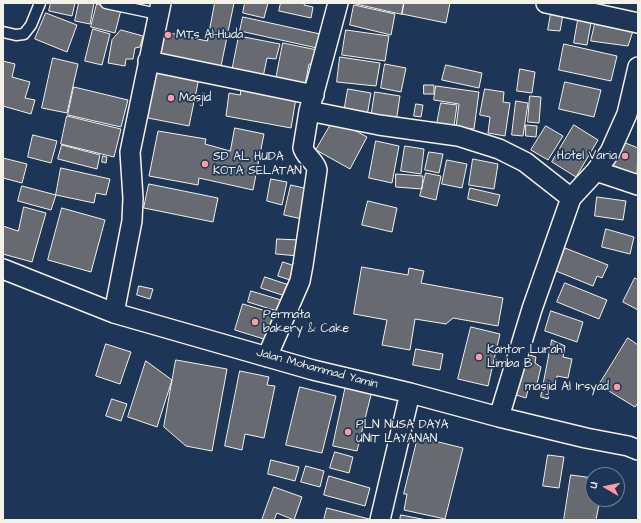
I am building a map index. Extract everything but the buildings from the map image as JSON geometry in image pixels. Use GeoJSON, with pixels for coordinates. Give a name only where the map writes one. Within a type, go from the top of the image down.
{"type":"FeatureCollection","features":[{"type":"Feature","properties":{"kind":"street"},"geometry":{"type":"LineString","coordinates":[[267,357],[300,281],[317,170],[304,153],[303,148],[312,103],[338,3]]}},
{"type":"Feature","properties":{"kind":"street"},"geometry":{"type":"LineString","coordinates":[[546,3],[638,23]]}},
{"type":"Feature","properties":{"kind":"street"},"geometry":{"type":"LineString","coordinates":[[114,312],[132,221],[133,198],[130,152],[160,8]]}},
{"type":"Feature","properties":{"kind":"street"},"geometry":{"type":"LineString","coordinates":[[148,61],[312,103],[379,125],[458,136],[499,149],[525,162],[571,198]]}},
{"type":"Feature","properties":{"kind":"street"},"geometry":{"type":"LineString","coordinates":[[499,417],[532,309],[571,198],[596,171],[610,152],[627,114],[637,73]]}},
{"type":"Feature","properties":{"kind":"street"},"geometry":{"type":"LineString","coordinates":[[596,171],[638,185]]}},
{"type":"Feature","properties":{"kind":"street","name":"Jalan Mohammad Yamin"},"geometry":{"type":"LineString","coordinates":[[3,269],[114,312],[267,357],[499,417],[586,438],[628,446],[638,450]]}},
{"type":"Feature","properties":{"kind":"street"},"geometry":{"type":"LineString","coordinates":[[380,520],[410,393]]}},
{"type":"Feature","properties":{"kind":"lane"},"geometry":{"type":"LineString","coordinates":[[3,32],[16,35],[24,34],[31,25],[40,3]]}},
{"type":"Feature","properties":{"kind":"lane"},"geometry":{"type":"LineString","coordinates":[[106,3],[160,8]]}},
{"type":"Feature","properties":{"kind":"place","name":"MTs Al-Huda"},"geometry":{"type":"Point","coordinates":[168,35]}},
{"type":"Feature","properties":{"kind":"place","name":"Masjid"},"geometry":{"type":"Point","coordinates":[171,98]}},
{"type":"Feature","properties":{"kind":"place","name":"Hotel Varia"},"geometry":{"type":"Point","coordinates":[625,156]}},
{"type":"Feature","properties":{"kind":"place","name":"SD AL HUDA KOTA SELATAN"},"geometry":{"type":"Point","coordinates":[205,164]}},
{"type":"Feature","properties":{"kind":"place","name":"Permata bakery & Cake"},"geometry":{"type":"Point","coordinates":[255,322]}},
{"type":"Feature","properties":{"kind":"place","name":"Kantor Lurah Limba B"},"geometry":{"type":"Point","coordinates":[479,357]}},
{"type":"Feature","properties":{"kind":"place","name":"masjid Al Irsyad"},"geometry":{"type":"Point","coordinates":[617,387]}},
{"type":"Feature","properties":{"kind":"place","name":"PLN NUSA DAYA UNIT LAYANAN"},"geometry":{"type":"Point","coordinates":[348,432]}}]}
